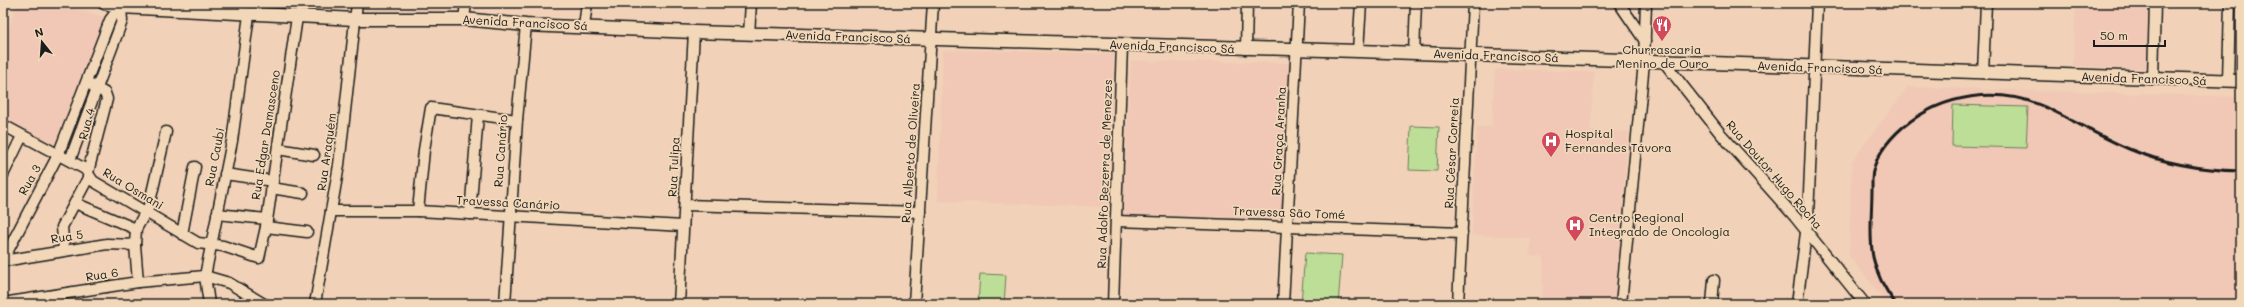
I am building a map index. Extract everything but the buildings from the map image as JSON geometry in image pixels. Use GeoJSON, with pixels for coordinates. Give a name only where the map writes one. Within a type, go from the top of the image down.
{"type":"FeatureCollection","features":[{"type":"Feature","properties":{"kind":"main road","name":"Avenida Francisco Sá"},"geometry":{"type":"LineString","coordinates":[[104,3],[248,15],[355,19],[464,19],[526,25],[694,32],[1122,46],[1358,51],[1983,74],[2241,81]]}},
{"type":"Feature","properties":{"kind":"street","name":"Rua Araquém"},"geometry":{"type":"LineString","coordinates":[[315,304],[331,211],[349,88],[357,3]]}},
{"type":"Feature","properties":{"kind":"street"},"geometry":{"type":"LineString","coordinates":[[464,19],[466,3]]}},
{"type":"Feature","properties":{"kind":"street"},"geometry":{"type":"LineString","coordinates":[[584,27],[587,3]]}},
{"type":"Feature","properties":{"kind":"street"},"geometry":{"type":"LineString","coordinates":[[749,34],[751,3]]}},
{"type":"Feature","properties":{"kind":"street","name":"Rua Alberto de Oliveira"},"geometry":{"type":"LineString","coordinates":[[914,304],[933,3]]}},
{"type":"Feature","properties":{"kind":"street"},"geometry":{"type":"LineString","coordinates":[[1246,49],[1247,3]]}},
{"type":"Feature","properties":{"kind":"street","name":"Rua Graça Aranha"},"geometry":{"type":"LineString","coordinates":[[1283,304],[1299,3]]}},
{"type":"Feature","properties":{"kind":"street"},"geometry":{"type":"LineString","coordinates":[[1358,51],[1361,3]]}},
{"type":"Feature","properties":{"kind":"street"},"geometry":{"type":"LineString","coordinates":[[1414,53],[1416,3]]}},
{"type":"Feature","properties":{"kind":"street","name":"Rua César Correia"},"geometry":{"type":"LineString","coordinates":[[1458,304],[1473,3]]}},
{"type":"Feature","properties":{"kind":"street"},"geometry":{"type":"LineString","coordinates":[[1619,3],[1645,41]]}},
{"type":"Feature","properties":{"kind":"street"},"geometry":{"type":"LineString","coordinates":[[1621,304],[1644,62],[1646,3]]}},
{"type":"Feature","properties":{"kind":"street"},"geometry":{"type":"LineString","coordinates":[[1797,304],[1808,217],[1817,3]]}},
{"type":"Feature","properties":{"kind":"street"},"geometry":{"type":"LineString","coordinates":[[1983,74],[1986,3]]}},
{"type":"Feature","properties":{"kind":"street"},"geometry":{"type":"LineString","coordinates":[[2153,79],[2155,3]]}},
{"type":"Feature","properties":{"kind":"street"},"geometry":{"type":"LineString","coordinates":[[2228,81],[2230,3]]}},
{"type":"Feature","properties":{"kind":"street","name":"Rua 3"},"geometry":{"type":"LineString","coordinates":[[3,260],[58,155],[110,20],[122,5]]}},
{"type":"Feature","properties":{"kind":"street"},"geometry":{"type":"LineString","coordinates":[[70,160],[122,21],[122,5]]}},
{"type":"Feature","properties":{"kind":"street","name":"Rua Caubi"},"geometry":{"type":"LineString","coordinates":[[209,304],[205,276],[234,124],[248,15]]}},
{"type":"Feature","properties":{"kind":"street","name":"Rua Edgar Damasceno"},"geometry":{"type":"LineString","coordinates":[[259,258],[278,149],[297,17]]}},
{"type":"Feature","properties":{"kind":"street","name":"Rua Canário"},"geometry":{"type":"LineString","coordinates":[[505,304],[509,216],[526,25]]}},
{"type":"Feature","properties":{"kind":"street","name":"Rua Tulipa"},"geometry":{"type":"LineString","coordinates":[[679,304],[694,32]]}},
{"type":"Feature","properties":{"kind":"street","name":"Rua Adolfo Bezerra de Menezes"},"geometry":{"type":"LineString","coordinates":[[1113,304],[1122,46]]}},
{"type":"Feature","properties":{"kind":"street","name":"Rua Doutor Hugo Rocha"},"geometry":{"type":"LineString","coordinates":[[1664,62],[1720,133],[1806,231],[1865,304]]}},
{"type":"Feature","properties":{"kind":"street"},"geometry":{"type":"LineString","coordinates":[[86,83],[97,87]]}},
{"type":"Feature","properties":{"kind":"street","name":"Rua 4"},"geometry":{"type":"LineString","coordinates":[[64,251],[61,232],[65,220],[89,174],[107,99],[105,93],[97,87]]}},
{"type":"Feature","properties":{"kind":"street"},"geometry":{"type":"LineString","coordinates":[[418,211],[424,150],[431,108],[517,120]]}},
{"type":"Feature","properties":{"kind":"street"},"geometry":{"type":"LineString","coordinates":[[470,214],[478,115]]}},
{"type":"Feature","properties":{"kind":"street","name":"Rua Osmani"},"geometry":{"type":"LineString","coordinates":[[3,125],[70,160],[89,174],[93,181],[198,243],[208,246],[212,244],[259,258]]}},
{"type":"Feature","properties":{"kind":"street"},"geometry":{"type":"LineString","coordinates":[[138,282],[135,246],[136,229],[149,206],[166,132]]}},
{"type":"Feature","properties":{"kind":"street"},"geometry":{"type":"LineString","coordinates":[[3,175],[22,136]]}},
{"type":"Feature","properties":{"kind":"street"},"geometry":{"type":"LineString","coordinates":[[278,149],[314,155]]}},
{"type":"Feature","properties":{"kind":"street"},"geometry":{"type":"LineString","coordinates":[[182,234],[195,167]]}},
{"type":"Feature","properties":{"kind":"street"},"geometry":{"type":"LineString","coordinates":[[225,174],[303,193]]}},
{"type":"Feature","properties":{"kind":"street"},"geometry":{"type":"LineString","coordinates":[[75,203],[136,229]]}},
{"type":"Feature","properties":{"kind":"street"},"geometry":{"type":"LineString","coordinates":[[685,205],[920,212]]}},
{"type":"Feature","properties":{"kind":"street","name":"Travessa Canário"},"geometry":{"type":"LineString","coordinates":[[331,211],[418,211],[683,226]]}},
{"type":"Feature","properties":{"kind":"street"},"geometry":{"type":"LineString","coordinates":[[217,214],[307,232]]}},
{"type":"Feature","properties":{"kind":"street","name":"Travessa São Tomé"},"geometry":{"type":"LineString","coordinates":[[1116,221],[1462,233]]}},
{"type":"Feature","properties":{"kind":"street","name":"Rua 5"},"geometry":{"type":"LineString","coordinates":[[3,260],[107,244],[135,246]]}},
{"type":"Feature","properties":{"kind":"street"},"geometry":{"type":"LineString","coordinates":[[205,276],[229,283],[264,304]]}},
{"type":"Feature","properties":{"kind":"street","name":"Rua 6"},"geometry":{"type":"LineString","coordinates":[[3,303],[138,282],[205,276]]}},
{"type":"Feature","properties":{"kind":"street"},"geometry":{"type":"LineString","coordinates":[[1712,304],[1714,280]]}},
{"type":"Feature","properties":{"kind":"shaded area"},"geometry":{"type":"Polygon","coordinates":[[[18,3],[49,3],[104,17],[54,146],[3,120],[3,42],[18,3]]]}},
{"type":"Feature","properties":{"kind":"shaded area"},"geometry":{"type":"Polygon","coordinates":[[[255,3],[349,3],[342,8],[255,3]]]}},
{"type":"Feature","properties":{"kind":"shaded area"},"geometry":{"type":"Polygon","coordinates":[[[2076,3],[2148,3],[2147,66],[2144,69],[2073,66],[2076,3]]]}},
{"type":"Feature","properties":{"kind":"shaded area"},"geometry":{"type":"Polygon","coordinates":[[[943,50],[1114,54],[1107,207],[938,201],[943,50]]]}},
{"type":"Feature","properties":{"kind":"shaded area"},"geometry":{"type":"Polygon","coordinates":[[[1131,61],[1290,63],[1282,218],[1123,215],[1131,61]]]}},
{"type":"Feature","properties":{"kind":"shaded area"},"geometry":{"type":"Polygon","coordinates":[[[1495,69],[1594,72],[1590,130],[1628,132],[1615,304],[1542,304],[1544,257],[1530,256],[1531,238],[1472,235],[1477,127],[1492,127],[1495,69]]]}},
{"type":"Feature","properties":{"kind":"shaded area"},"geometry":{"type":"Polygon","coordinates":[[[1908,87],[2241,97],[2241,304],[1888,304],[1849,256],[1852,161],[1908,87]]]}},
{"type":"Feature","properties":{"kind":"green space"},"geometry":{"type":"Polygon","coordinates":[[[1953,105],[2028,107],[2026,148],[1952,146],[1953,105]]]}},
{"type":"Feature","properties":{"kind":"green space"},"geometry":{"type":"Polygon","coordinates":[[[1411,126],[1439,127],[1437,171],[1409,170],[1411,126]]]}},
{"type":"Feature","properties":{"kind":"green space"},"geometry":{"type":"Polygon","coordinates":[[[1305,253],[1342,255],[1338,304],[1301,304],[1305,253]]]}},
{"type":"Feature","properties":{"kind":"green space"},"geometry":{"type":"Polygon","coordinates":[[[980,274],[1006,275],[1004,304],[978,304],[980,274]]]}},
{"type":"Feature","properties":{"kind":"railway"},"geometry":{"type":"LineString","coordinates":[[1896,304],[1885,288],[1873,258],[1871,244],[1873,173],[1878,158],[1892,138],[1903,127],[1935,107],[1971,97],[1990,95],[2027,100],[2066,117],[2129,149],[2156,159],[2198,168],[2241,171]]}},
{"type":"Feature","properties":{"kind":"place","name":"Churrascaria Menino de Ouro"},"geometry":{"type":"Point","coordinates":[1662,42]}},
{"type":"Feature","properties":{"kind":"place","name":"Hospital Fernandes Távora"},"geometry":{"type":"Point","coordinates":[1551,158]}},
{"type":"Feature","properties":{"kind":"place","name":"Centro Regional Integrado de Oncologia"},"geometry":{"type":"Point","coordinates":[1575,242]}}]}
